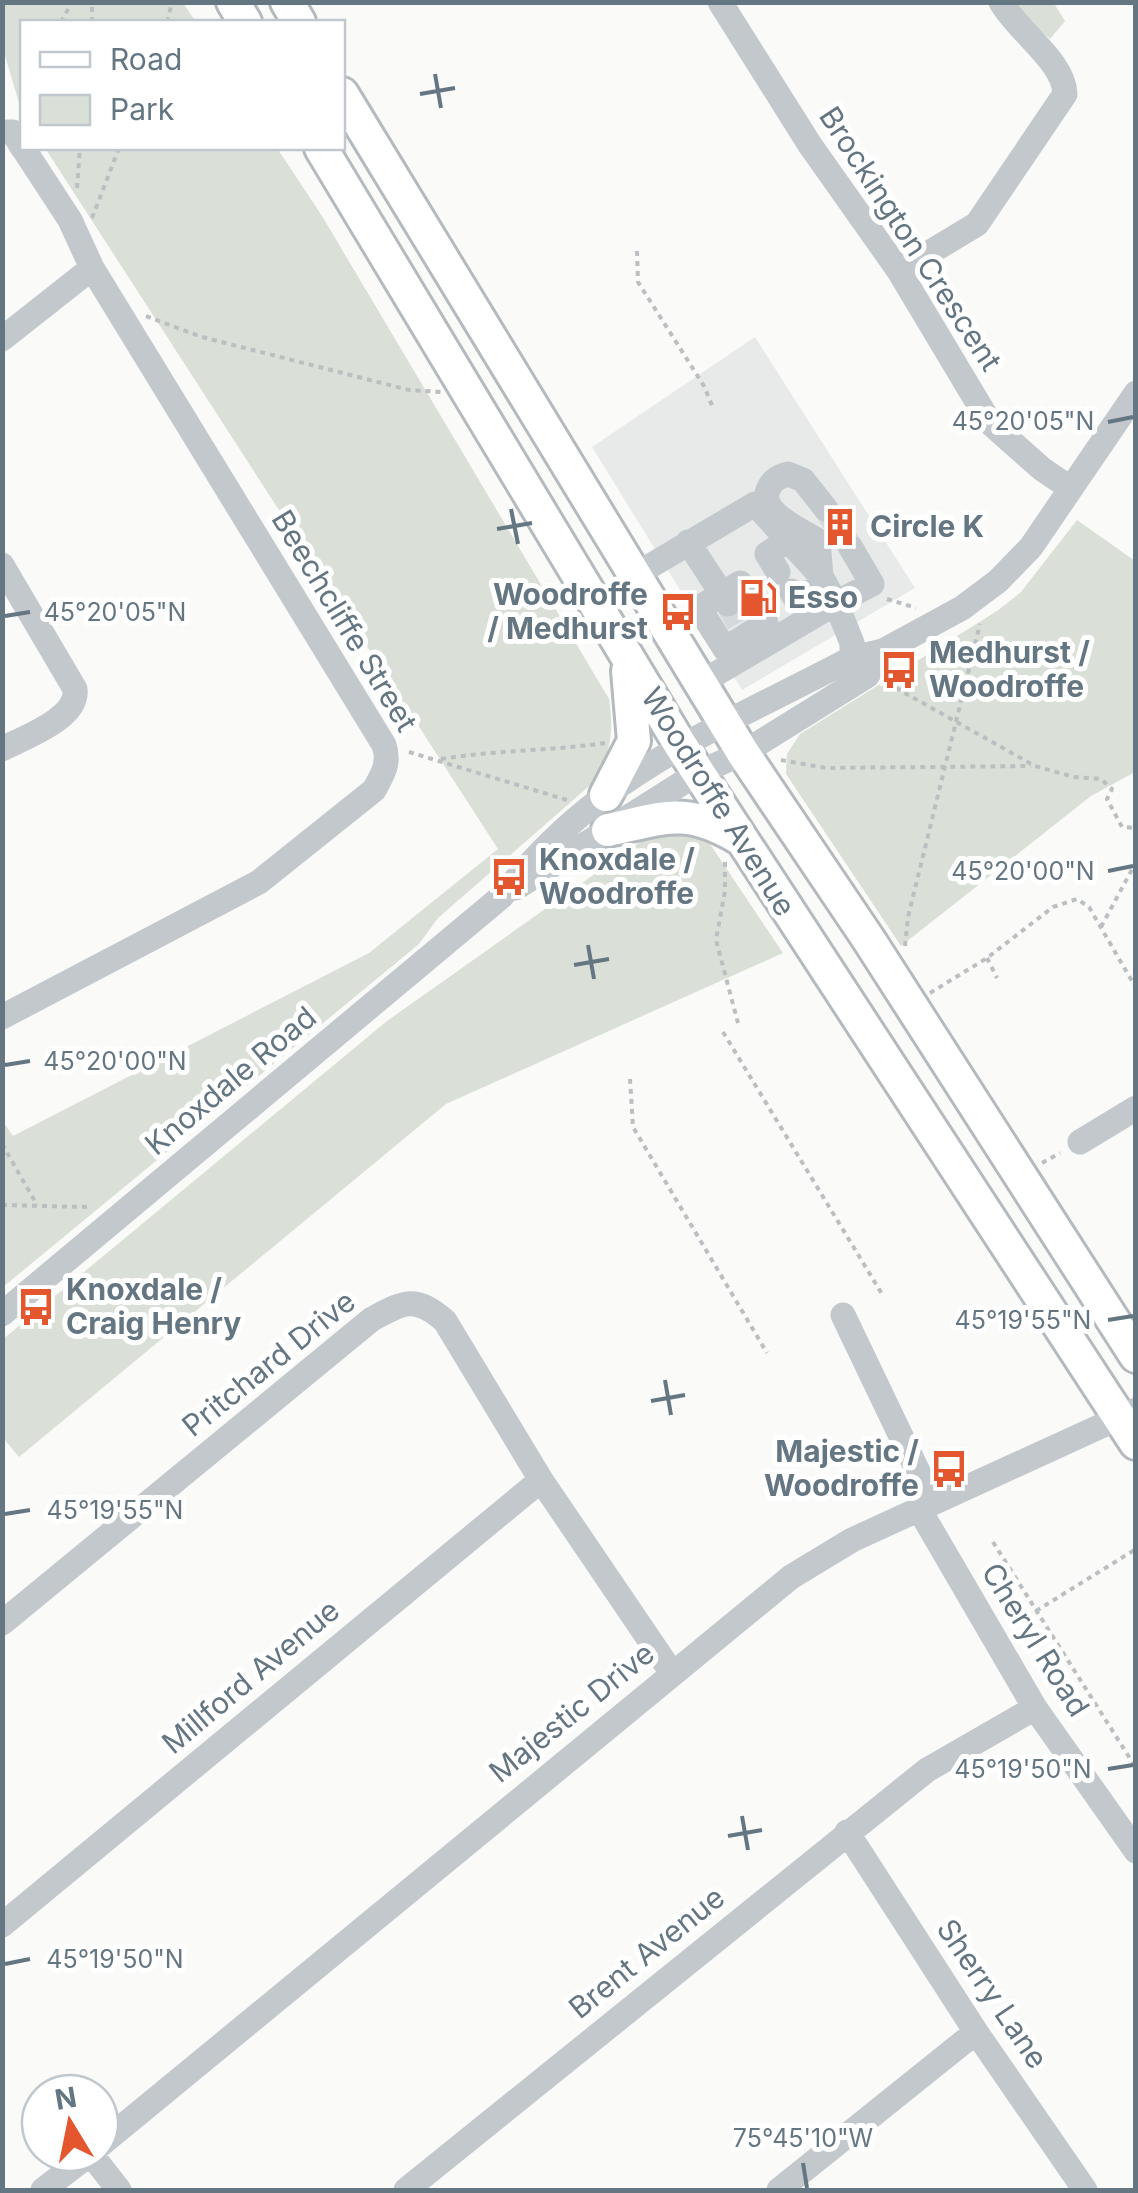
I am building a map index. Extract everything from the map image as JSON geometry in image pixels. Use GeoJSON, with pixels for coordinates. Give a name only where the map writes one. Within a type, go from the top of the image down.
{"type":"FeatureCollection","features":[{"type":"Feature","properties":{"kind":"main road","name":"Woodroffe Avenue"},"geometry":{"type":"LineString","coordinates":[[345,99],[734,739],[878,954],[1136,1356]]}},
{"type":"Feature","properties":{"kind":"main road","name":"Woodroffe Avenue"},"geometry":{"type":"LineString","coordinates":[[322,150],[690,760],[734,847],[1130,1424]]}},
{"type":"Feature","properties":{"kind":"main road"},"geometry":{"type":"LineString","coordinates":[[606,795],[636,730],[626,656]]}},
{"type":"Feature","properties":{"kind":"main road"},"geometry":{"type":"LineString","coordinates":[[593,823],[682,815],[701,818],[734,847]]}},
{"type":"Feature","properties":{"kind":"street","name":"Brockington Crescent"},"geometry":{"type":"LineString","coordinates":[[720,2],[810,145],[899,270],[990,423],[1070,488]]}},
{"type":"Feature","properties":{"kind":"street"},"geometry":{"type":"LineString","coordinates":[[899,270],[977,224],[1065,94],[1058,68],[1012,21],[1001,2]]}},
{"type":"Feature","properties":{"kind":"street","name":"Beechcliffe Street"},"geometry":{"type":"LineString","coordinates":[[2,1017],[258,882],[374,790],[388,757],[25,150]]}},
{"type":"Feature","properties":{"kind":"street"},"geometry":{"type":"LineString","coordinates":[[2,339],[87,256]]}},
{"type":"Feature","properties":{"kind":"street"},"geometry":{"type":"LineString","coordinates":[[734,739],[852,658],[882,651],[962,608],[998,581],[1031,547],[1136,393]]}},
{"type":"Feature","properties":{"kind":"street"},"geometry":{"type":"LineString","coordinates":[[826,509],[803,480],[788,474],[773,482],[766,497],[766,504],[774,513],[818,541],[827,588],[852,643],[852,658]]}},
{"type":"Feature","properties":{"kind":"street"},"geometry":{"type":"LineString","coordinates":[[635,575],[755,504],[827,588]]}},
{"type":"Feature","properties":{"kind":"street"},"geometry":{"type":"LineString","coordinates":[[788,540],[767,554],[796,600],[827,588]]}},
{"type":"Feature","properties":{"kind":"street"},"geometry":{"type":"LineString","coordinates":[[688,542],[742,616]]}},
{"type":"Feature","properties":{"kind":"street"},"geometry":{"type":"LineString","coordinates":[[702,682],[742,616],[827,588],[872,584],[852,548]]}},
{"type":"Feature","properties":{"kind":"street"},"geometry":{"type":"LineString","coordinates":[[2,566],[75,689],[76,699],[72,707],[52,722],[2,749]]}},
{"type":"Feature","properties":{"kind":"street"},"geometry":{"type":"LineString","coordinates":[[734,739],[867,676],[882,651]]}},
{"type":"Feature","properties":{"kind":"street","name":"Knoxdale Road"},"geometry":{"type":"LineString","coordinates":[[593,823],[606,795],[734,739]]}},
{"type":"Feature","properties":{"kind":"street","name":"Knoxdale Road"},"geometry":{"type":"LineString","coordinates":[[2,1314],[500,897],[593,823],[690,760]]}},
{"type":"Feature","properties":{"kind":"street"},"geometry":{"type":"LineString","coordinates":[[1080,1142],[1136,1108]]}},
{"type":"Feature","properties":{"kind":"street","name":"Pritchard Drive"},"geometry":{"type":"LineString","coordinates":[[2,1623],[372,1319],[404,1302],[428,1307],[445,1321],[541,1480],[672,1673]]}},
{"type":"Feature","properties":{"kind":"street","name":"Cheryl Road"},"geometry":{"type":"LineString","coordinates":[[842,1315],[926,1506],[1036,1708],[1136,1851]]}},
{"type":"Feature","properties":{"kind":"street","name":"Majestic Drive"},"geometry":{"type":"LineString","coordinates":[[120,2128],[791,1577],[852,1540],[926,1506],[1130,1424]]}},
{"type":"Feature","properties":{"kind":"street","name":"Millford Avenue"},"geometry":{"type":"LineString","coordinates":[[2,1925],[541,1480]]}},
{"type":"Feature","properties":{"kind":"street","name":"Brent Avenue"},"geometry":{"type":"LineString","coordinates":[[406,2190],[927,1770],[1036,1708]]}},
{"type":"Feature","properties":{"kind":"street","name":"Sherry Lane"},"geometry":{"type":"LineString","coordinates":[[847,1832],[976,2032],[1085,2190]]}},
{"type":"Feature","properties":{"kind":"street"},"geometry":{"type":"LineString","coordinates":[[780,2190],[976,2032]]}},
{"type":"Feature","properties":{"kind":"street"},"geometry":{"type":"LineString","coordinates":[[43,2190],[65,2173]]}},
{"type":"Feature","properties":{"kind":"path"},"geometry":{"type":"LineString","coordinates":[[70,220],[76,201],[80,150]]}},
{"type":"Feature","properties":{"kind":"path"},"geometry":{"type":"LineString","coordinates":[[87,256],[118,150]]}},
{"type":"Feature","properties":{"kind":"path"},"geometry":{"type":"LineString","coordinates":[[637,252],[638,282],[704,386],[712,408]]}},
{"type":"Feature","properties":{"kind":"path"},"geometry":{"type":"LineString","coordinates":[[114,304],[202,337],[409,390],[470,394]]}},
{"type":"Feature","properties":{"kind":"path"},"geometry":{"type":"LineString","coordinates":[[872,584],[887,599],[916,608]]}},
{"type":"Feature","properties":{"kind":"path"},"geometry":{"type":"LineString","coordinates":[[903,960],[908,917],[982,614]]}},
{"type":"Feature","properties":{"kind":"path"},"geometry":{"type":"LineString","coordinates":[[877,677],[1035,766],[1101,780],[1112,789],[1107,799],[1122,827],[1136,828]]}},
{"type":"Feature","properties":{"kind":"path"},"geometry":{"type":"LineString","coordinates":[[436,760],[494,750],[544,752],[620,741]]}},
{"type":"Feature","properties":{"kind":"path"},"geometry":{"type":"LineString","coordinates":[[384,745],[567,800],[593,823]]}},
{"type":"Feature","properties":{"kind":"path"},"geometry":{"type":"LineString","coordinates":[[780,760],[826,768],[1035,766]]}},
{"type":"Feature","properties":{"kind":"path"},"geometry":{"type":"LineString","coordinates":[[734,847],[716,940],[738,1023]]}},
{"type":"Feature","properties":{"kind":"path"},"geometry":{"type":"LineString","coordinates":[[1101,927],[1136,862]]}},
{"type":"Feature","properties":{"kind":"path"},"geometry":{"type":"LineString","coordinates":[[926,996],[987,958],[1053,908],[1076,898],[1090,907],[1136,988]]}},
{"type":"Feature","properties":{"kind":"path"},"geometry":{"type":"LineString","coordinates":[[987,958],[997,978]]}},
{"type":"Feature","properties":{"kind":"path"},"geometry":{"type":"LineString","coordinates":[[723,1032],[882,1294]]}},
{"type":"Feature","properties":{"kind":"path"},"geometry":{"type":"LineString","coordinates":[[630,1080],[633,1127],[767,1353]]}},
{"type":"Feature","properties":{"kind":"path"},"geometry":{"type":"LineString","coordinates":[[1038,1166],[1080,1142]]}},
{"type":"Feature","properties":{"kind":"path"},"geometry":{"type":"LineString","coordinates":[[2,1144],[37,1206]]}},
{"type":"Feature","properties":{"kind":"path"},"geometry":{"type":"LineString","coordinates":[[2,1205],[88,1207]]}},
{"type":"Feature","properties":{"kind":"path"},"geometry":{"type":"LineString","coordinates":[[993,1542],[1136,1768]]}},
{"type":"Feature","properties":{"kind":"path"},"geometry":{"type":"LineString","coordinates":[[1036,1611],[1136,1549]]}},
{"type":"Feature","properties":{"kind":"shaded area"},"geometry":{"type":"Polygon","coordinates":[[[755,337],[915,588],[742,690],[592,447],[755,337]]]}},
{"type":"Feature","properties":{"kind":"green space"},"geometry":{"type":"Polygon","coordinates":[[[2,3],[183,3],[195,20],[20,20],[20,106],[3,49],[2,3]]]}},
{"type":"Feature","properties":{"kind":"green space"},"geometry":{"type":"Polygon","coordinates":[[[1015,3],[1059,3],[1055,5],[1065,21],[1050,39],[1022,15],[1015,3]]]}},
{"type":"Feature","properties":{"kind":"green space"},"geometry":{"type":"Polygon","coordinates":[[[46,150],[278,150],[322,216],[609,699],[611,732],[608,751],[595,781],[438,918],[419,944],[3,1287],[2,1120],[13,1136],[369,953],[498,849],[46,150]]]}},
{"type":"Feature","properties":{"kind":"green space"},"geometry":{"type":"Polygon","coordinates":[[[1077,520],[1135,561],[1135,772],[1091,796],[901,946],[786,774],[787,754],[800,734],[997,611],[1021,592],[1077,520]]]}},
{"type":"Feature","properties":{"kind":"green space"},"geometry":{"type":"Polygon","coordinates":[[[678,829],[710,844],[783,953],[446,1104],[19,1457],[3,1438],[2,1340],[387,1021],[647,837],[678,829]]]}},
{"type":"Feature","properties":{"kind":"tunnel"},"geometry":{"type":"LineString","coordinates":[[826,509],[851,548]]}},
{"type":"Feature","properties":{"kind":"tunnel"},"geometry":{"type":"LineString","coordinates":[[728,604],[739,623]]}},
{"type":"Feature","properties":{"kind":"place","name":"Circle K"},"geometry":{"type":"Point","coordinates":[840,527]}},
{"type":"Feature","properties":{"kind":"place","name":"Esso"},"geometry":{"type":"Point","coordinates":[758,598]}},
{"type":"Feature","properties":{"kind":"place","name":"Woodroffe / Medhurst"},"geometry":{"type":"Point","coordinates":[678,612]}},
{"type":"Feature","properties":{"kind":"place","name":"Medhurst / Woodroffe"},"geometry":{"type":"Point","coordinates":[899,670]}},
{"type":"Feature","properties":{"kind":"place","name":"Knoxdale / Woodroffe"},"geometry":{"type":"Point","coordinates":[509,877]}},
{"type":"Feature","properties":{"kind":"place","name":"Knoxdale / Craig Henry"},"geometry":{"type":"Point","coordinates":[36,1307]}},
{"type":"Feature","properties":{"kind":"place","name":"Majestic / Woodroffe"},"geometry":{"type":"Point","coordinates":[949,1469]}}]}
